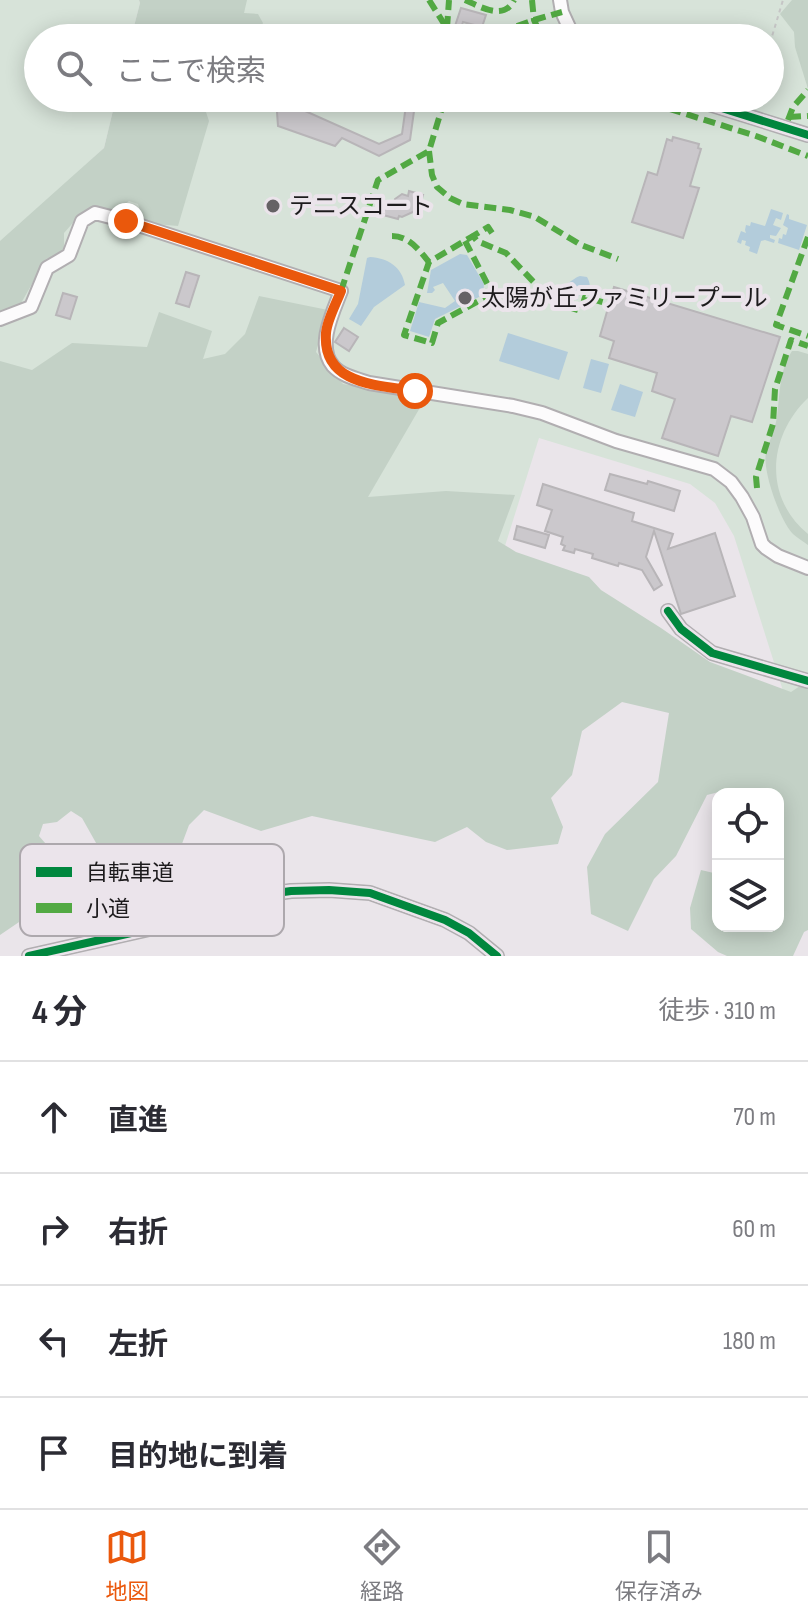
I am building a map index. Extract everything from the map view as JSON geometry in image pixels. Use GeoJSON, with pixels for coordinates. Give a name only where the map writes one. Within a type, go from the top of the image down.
{"type":"FeatureCollection","features":[{"type":"Feature","properties":{"kind":"street"},"geometry":{"type":"LineString","coordinates":[[560,0],[568,24]]}},
{"type":"Feature","properties":{"kind":"street"},"geometry":{"type":"LineString","coordinates":[[735,112],[808,135]]}},
{"type":"Feature","properties":{"kind":"street"},"geometry":{"type":"LineString","coordinates":[[0,319],[31,307],[47,268],[69,255],[82,221],[95,213],[126,221],[341,291],[326,332],[328,356],[334,367],[346,376],[369,383],[542,413],[616,441],[714,469],[731,482],[742,497],[762,544],[778,556],[808,568]]}},
{"type":"Feature","properties":{"kind":"street"},"geometry":{"type":"LineString","coordinates":[[668,611],[681,629],[712,653],[808,681]]}},
{"type":"Feature","properties":{"kind":"street"},"geometry":{"type":"LineString","coordinates":[[284,892],[329,890],[370,893],[445,920],[469,933],[497,956]]}},
{"type":"Feature","properties":{"kind":"street"},"geometry":{"type":"LineString","coordinates":[[29,956],[118,936]]}},
{"type":"Feature","properties":{"kind":"path"},"geometry":{"type":"LineString","coordinates":[[776,24],[783,0]]}},
{"type":"Feature","properties":{"kind":"shaded area"},"geometry":{"type":"Polygon","coordinates":[[[0,0],[139,0],[135,24],[24,24],[24,112],[113,112],[104,148],[0,244],[0,0]]]}},
{"type":"Feature","properties":{"kind":"shaded area"},"geometry":{"type":"Polygon","coordinates":[[[139,0],[247,0],[244,13],[258,14],[263,23],[135,24],[139,0]]]}},
{"type":"Feature","properties":{"kind":"shaded area"},"geometry":{"type":"Polygon","coordinates":[[[165,0],[808,0],[808,695],[784,694],[734,536],[715,503],[690,484],[539,438],[498,568],[0,484],[0,265],[138,112],[784,112],[784,24],[166,24],[165,0]]]}},
{"type":"Feature","properties":{"kind":"shaded area"},"geometry":{"type":"Polygon","coordinates":[[[792,0],[808,0],[808,89],[795,47],[794,32],[780,14],[792,0]]]}},
{"type":"Feature","properties":{"kind":"shaded area"},"geometry":{"type":"Polygon","coordinates":[[[113,112],[206,112],[209,121],[178,226],[144,223],[138,204],[129,201],[115,212],[96,209],[78,217],[64,233],[64,252],[46,259],[20,305],[0,312],[0,241],[104,148],[113,112]]]}},
{"type":"Feature","properties":{"kind":"shaded area"},"geometry":{"type":"Polygon","coordinates":[[[259,296],[328,310],[316,352],[343,384],[425,399],[368,497],[446,491],[515,495],[498,541],[516,552],[589,577],[601,590],[710,662],[791,692],[808,685],[808,930],[804,932],[793,956],[727,956],[691,929],[690,908],[701,870],[712,873],[712,932],[784,932],[784,788],[712,788],[712,794],[707,795],[676,856],[654,879],[628,931],[591,914],[587,867],[605,834],[658,782],[669,713],[622,702],[582,731],[572,775],[551,798],[563,827],[558,844],[507,850],[486,842],[467,827],[435,842],[312,816],[261,831],[204,810],[189,825],[182,844],[97,844],[82,818],[71,811],[57,822],[43,824],[39,836],[46,844],[20,844],[20,921],[0,935],[0,361],[32,370],[72,343],[147,347],[159,312],[212,331],[203,359],[225,354],[245,334],[259,296]]]}},
{"type":"Feature","properties":{"kind":"shaded area"},"geometry":{"type":"Polygon","coordinates":[[[792,351],[808,354],[808,398],[785,430],[776,466],[783,502],[793,519],[808,534],[808,545],[793,534],[783,518],[769,483],[765,461],[776,422],[782,374],[792,351]]]}},
{"type":"Feature","properties":{"kind":"water"},"geometry":{"type":"Polygon","coordinates":[[[771,209],[783,213],[781,220],[776,218],[773,225],[781,228],[776,236],[770,235],[774,243],[761,241],[757,254],[749,251],[746,241],[742,240],[741,244],[737,242],[741,231],[746,233],[746,225],[750,226],[751,222],[765,226],[771,209]]]}},
{"type":"Feature","properties":{"kind":"water"},"geometry":{"type":"Polygon","coordinates":[[[787,214],[789,219],[807,225],[799,250],[778,243],[783,234],[786,235],[788,228],[783,225],[787,214]]]}},
{"type":"Feature","properties":{"kind":"water","name":"太陽が丘ファミリープール"},"geometry":{"type":"Polygon","coordinates":[[[460,254],[467,255],[484,284],[483,295],[435,319],[429,337],[410,331],[419,302],[445,308],[455,301],[443,283],[433,287],[435,290],[432,293],[427,293],[431,270],[460,254]]]}},
{"type":"Feature","properties":{"kind":"water"},"geometry":{"type":"Polygon","coordinates":[[[367,258],[393,265],[401,273],[405,285],[374,307],[361,326],[349,319],[358,304],[367,258]]]}},
{"type":"Feature","properties":{"kind":"water"},"geometry":{"type":"Polygon","coordinates":[[[580,276],[587,277],[590,288],[588,294],[581,292],[577,300],[556,289],[568,283],[580,276]]]}},
{"type":"Feature","properties":{"kind":"water"},"geometry":{"type":"Polygon","coordinates":[[[508,333],[568,352],[559,380],[499,361],[508,333]]]}},
{"type":"Feature","properties":{"kind":"water"},"geometry":{"type":"Polygon","coordinates":[[[591,359],[609,364],[601,393],[583,388],[591,359]]]}},
{"type":"Feature","properties":{"kind":"water"},"geometry":{"type":"Polygon","coordinates":[[[620,384],[643,392],[635,417],[611,410],[620,384]]]}},
{"type":"Feature","properties":{"kind":"building"},"geometry":{"type":"Polygon","coordinates":[[[461,8],[486,15],[483,24],[456,24],[461,8]]]}},
{"type":"Feature","properties":{"kind":"building"},"geometry":{"type":"Polygon","coordinates":[[[277,112],[307,112],[379,144],[402,134],[405,112],[414,112],[410,140],[379,156],[342,138],[335,146],[278,126],[277,112]]]}},
{"type":"Feature","properties":{"kind":"building"},"geometry":{"type":"Polygon","coordinates":[[[673,137],[699,144],[698,148],[701,149],[690,186],[699,188],[683,238],[632,222],[648,172],[657,175],[667,139],[672,141],[673,137]]]}},
{"type":"Feature","properties":{"kind":"building"},"geometry":{"type":"Polygon","coordinates":[[[409,191],[423,195],[415,211],[398,219],[383,215],[387,202],[394,204],[402,194],[408,196],[409,191]]]}},
{"type":"Feature","properties":{"kind":"building"},"geometry":{"type":"Polygon","coordinates":[[[186,272],[199,276],[189,307],[176,303],[186,272]]]}},
{"type":"Feature","properties":{"kind":"building"},"geometry":{"type":"Polygon","coordinates":[[[614,287],[780,337],[752,422],[731,416],[718,456],[662,438],[675,399],[652,391],[657,373],[609,358],[614,341],[600,336],[614,287]]]}},
{"type":"Feature","properties":{"kind":"building"},"geometry":{"type":"Polygon","coordinates":[[[63,293],[77,297],[70,319],[56,315],[63,293]]]}},
{"type":"Feature","properties":{"kind":"building"},"geometry":{"type":"Polygon","coordinates":[[[344,328],[358,337],[349,351],[335,342],[344,328]]]}},
{"type":"Feature","properties":{"kind":"building"},"geometry":{"type":"Polygon","coordinates":[[[610,474],[680,491],[674,511],[605,490],[610,474]]]}},
{"type":"Feature","properties":{"kind":"building"},"geometry":{"type":"Polygon","coordinates":[[[543,484],[634,513],[632,521],[673,534],[668,549],[715,533],[735,596],[681,614],[654,531],[646,557],[662,585],[654,590],[642,570],[592,558],[593,554],[575,549],[574,553],[563,550],[563,537],[545,531],[552,510],[537,505],[543,484]]]}},
{"type":"Feature","properties":{"kind":"building"},"geometry":{"type":"Polygon","coordinates":[[[517,526],[549,535],[545,548],[514,539],[517,526]]]}},
{"type":"Feature","properties":{"kind":"marked path"},"geometry":{"type":"LineString","coordinates":[[429,0],[444,24]]}},
{"type":"Feature","properties":{"kind":"marked path"},"geometry":{"type":"LineString","coordinates":[[447,24],[449,0]]}},
{"type":"Feature","properties":{"kind":"marked path"},"geometry":{"type":"LineString","coordinates":[[465,0],[498,11],[510,6],[514,0]]}},
{"type":"Feature","properties":{"kind":"marked path"},"geometry":{"type":"LineString","coordinates":[[532,0],[536,24]]}},
{"type":"Feature","properties":{"kind":"marked path"},"geometry":{"type":"LineString","coordinates":[[523,24],[562,12]]}},
{"type":"Feature","properties":{"kind":"marked path"},"geometry":{"type":"LineString","coordinates":[[788,120],[793,107],[808,90]]}},
{"type":"Feature","properties":{"kind":"marked path"},"geometry":{"type":"LineString","coordinates":[[341,291],[378,180],[429,151],[441,112]]}},
{"type":"Feature","properties":{"kind":"marked path"},"geometry":{"type":"LineString","coordinates":[[680,112],[808,156]]}},
{"type":"Feature","properties":{"kind":"marked path"},"geometry":{"type":"LineString","coordinates":[[789,117],[808,116]]}},
{"type":"Feature","properties":{"kind":"marked path"},"geometry":{"type":"LineString","coordinates":[[429,151],[437,187],[450,198],[463,204],[510,210],[535,217],[581,245],[618,259]]}},
{"type":"Feature","properties":{"kind":"marked path"},"geometry":{"type":"LineString","coordinates":[[492,233],[488,227],[473,236],[477,241],[506,253],[547,296],[581,311],[585,297],[609,304]]}},
{"type":"Feature","properties":{"kind":"marked path"},"geometry":{"type":"LineString","coordinates":[[392,236],[409,241],[429,262]]}},
{"type":"Feature","properties":{"kind":"marked path"},"geometry":{"type":"LineString","coordinates":[[465,241],[489,287],[486,297],[438,323],[432,343],[404,335],[429,262],[473,236]]}},
{"type":"Feature","properties":{"kind":"marked path"},"geometry":{"type":"LineString","coordinates":[[808,237],[776,325],[808,336]]}},
{"type":"Feature","properties":{"kind":"marked path"},"geometry":{"type":"LineString","coordinates":[[757,488],[756,477],[773,424],[775,389],[791,340],[808,346]]}},
{"type":"Feature","properties":{"kind":"cycle path"},"geometry":{"type":"LineString","coordinates":[[735,112],[808,135]]}},
{"type":"Feature","properties":{"kind":"cycle path"},"geometry":{"type":"LineString","coordinates":[[668,611],[681,629],[712,653],[808,681]]}},
{"type":"Feature","properties":{"kind":"cycle path"},"geometry":{"type":"LineString","coordinates":[[284,892],[329,890],[370,893],[445,920],[469,933],[497,956]]}},
{"type":"Feature","properties":{"kind":"cycle path"},"geometry":{"type":"LineString","coordinates":[[29,956],[118,936]]}},
{"type":"Feature","properties":{"kind":"place","name":"テニスコート"},"geometry":{"type":"Point","coordinates":[273,206]}},
{"type":"Feature","properties":{"kind":"place","name":"太陽が丘ファミリープール"},"geometry":{"type":"Point","coordinates":[465,298]}},
{"type":"Feature","properties":{"kind":"route"},"geometry":{"type":"LineString","coordinates":[[126,221],[341,291],[326,332],[328,356],[334,367],[346,376],[369,383],[415,391]]}}]}
